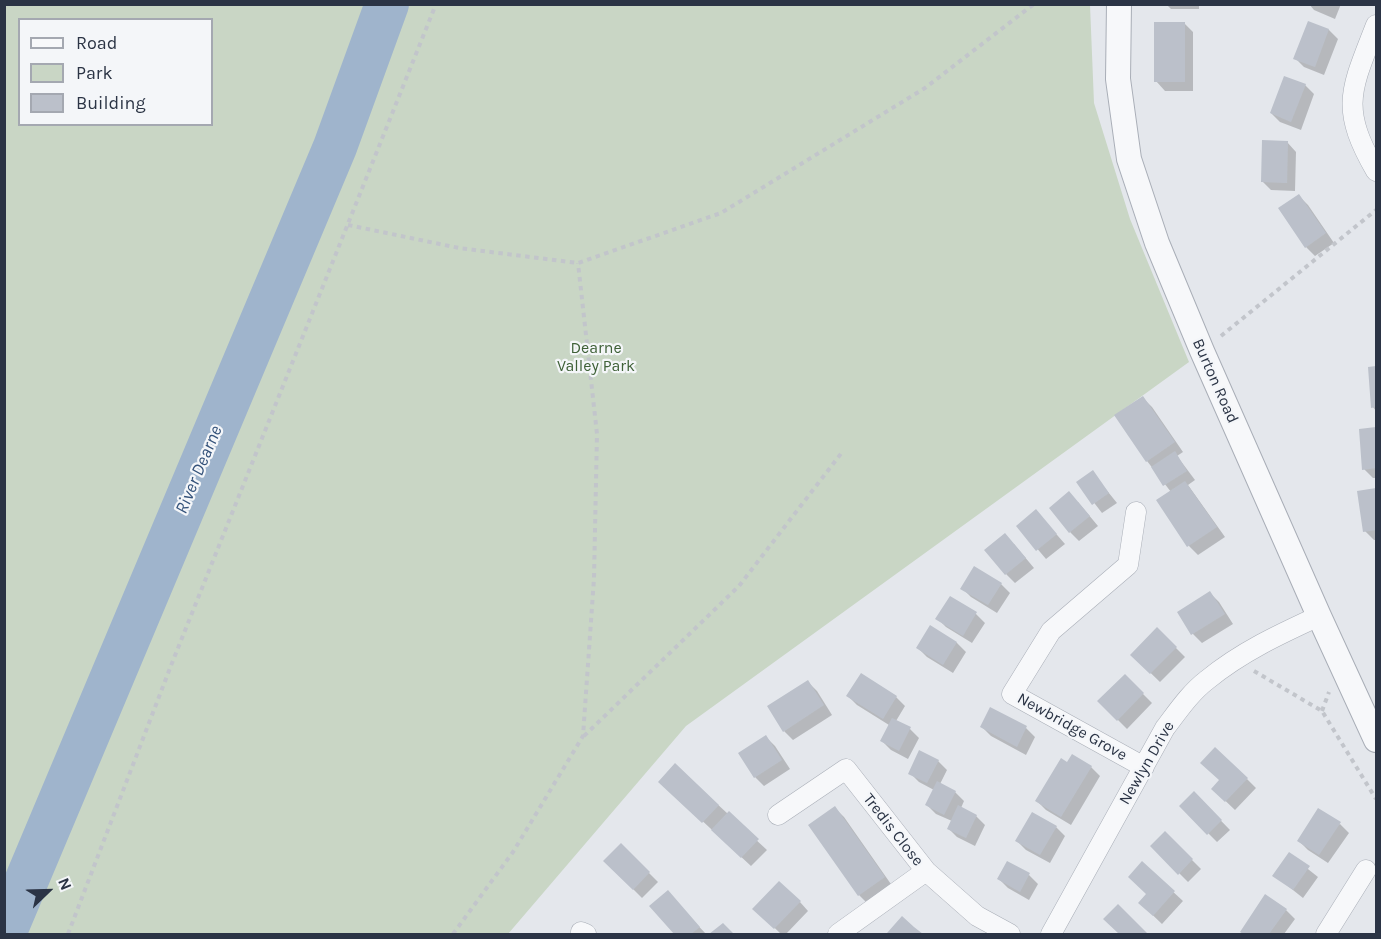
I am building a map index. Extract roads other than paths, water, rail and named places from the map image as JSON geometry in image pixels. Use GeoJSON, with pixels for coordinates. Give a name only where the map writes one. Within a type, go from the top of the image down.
{"type":"FeatureCollection","features":[{"type":"Feature","properties":{"kind":"street","name":"Burton Road"},"geometry":{"type":"LineString","coordinates":[[1119,4],[1118,79],[1129,159],[1157,243],[1319,616],[1377,740]]}},
{"type":"Feature","properties":{"kind":"street"},"geometry":{"type":"LineString","coordinates":[[1377,25],[1355,78],[1352,103],[1354,125],[1377,171]]}},
{"type":"Feature","properties":{"kind":"street","name":"Newbridge Grove"},"geometry":{"type":"LineString","coordinates":[[1136,512],[1128,565],[1051,631],[1012,694],[1144,767]]}},
{"type":"Feature","properties":{"kind":"street","name":"Newlyn Drive"},"geometry":{"type":"LineString","coordinates":[[1052,934],[1165,728],[1186,700],[1206,680],[1234,660],[1263,642],[1319,616]]}},
{"type":"Feature","properties":{"kind":"street","name":"Tredis Close"},"geometry":{"type":"LineString","coordinates":[[778,815],[846,769],[926,871],[978,916],[1010,934]]}},
{"type":"Feature","properties":{"kind":"street"},"geometry":{"type":"LineString","coordinates":[[1326,934],[1366,870]]}},
{"type":"Feature","properties":{"kind":"street"},"geometry":{"type":"LineString","coordinates":[[838,934],[926,871]]}},
{"type":"Feature","properties":{"kind":"waterway","name":"River Dearne"},"geometry":{"type":"LineString","coordinates":[[4,934],[335,147],[387,4]]}},
{"type":"Feature","properties":{"kind":"park label","name":"Dearne Valley Park"},"geometry":{"type":"Point","coordinates":[596,357]}}]}
